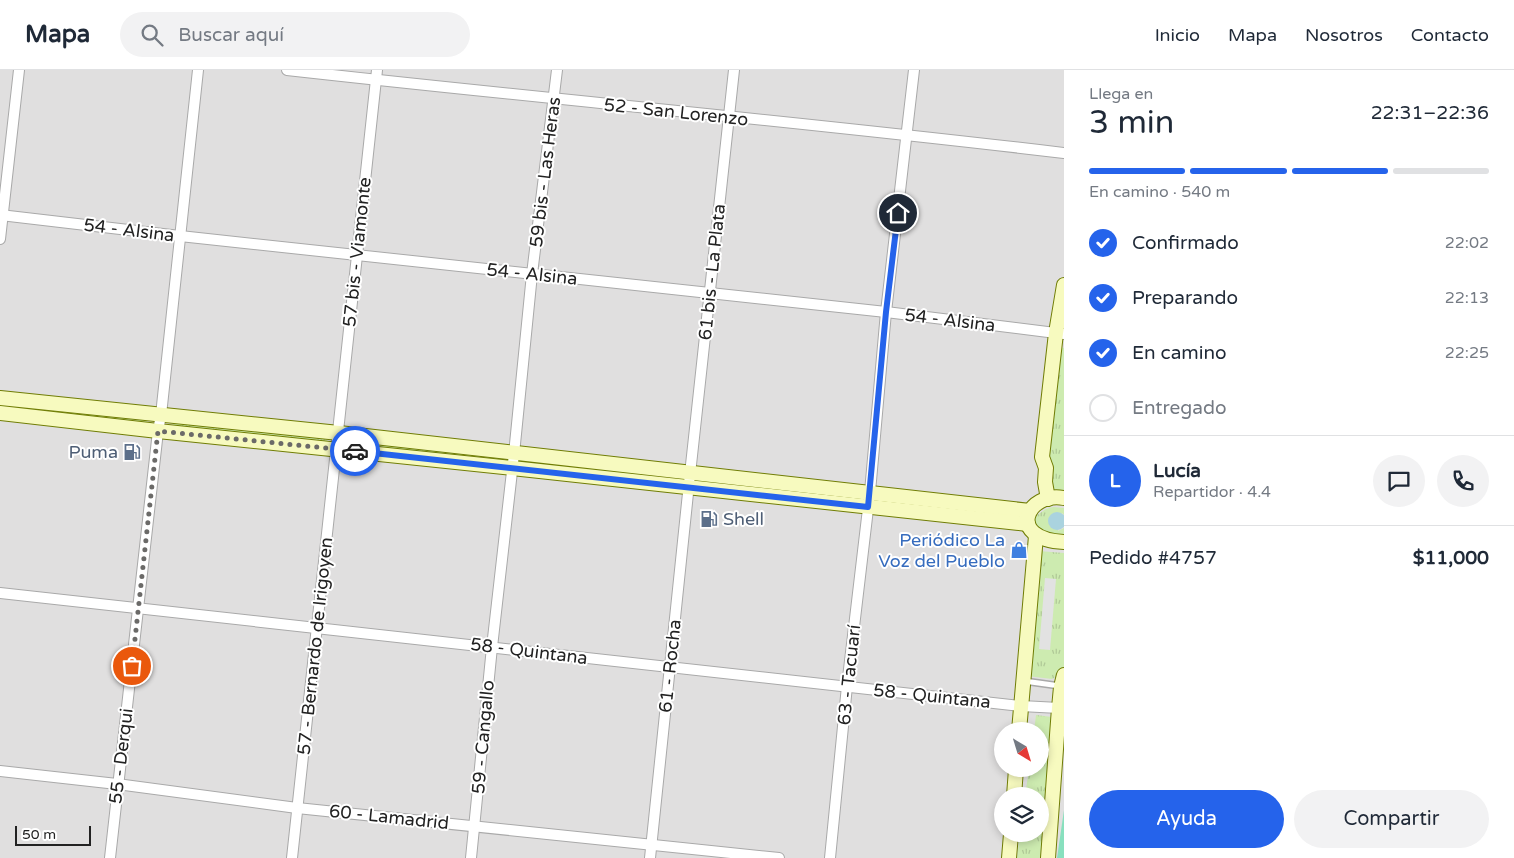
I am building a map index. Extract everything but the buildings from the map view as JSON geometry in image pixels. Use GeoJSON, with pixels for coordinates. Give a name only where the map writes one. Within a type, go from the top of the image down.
{"type":"FeatureCollection","features":[{"type":"Feature","properties":{"kind":"main road"},"geometry":{"type":"LineString","coordinates":[[1048,498],[1045,482],[1046,468],[1042,457],[1060,333],[1064,285]]}},
{"type":"Feature","properties":{"kind":"main road"},"geometry":{"type":"LineString","coordinates":[[0,398],[338,433],[514,454],[868,507],[1029,517]]}},
{"type":"Feature","properties":{"kind":"main road"},"geometry":{"type":"LineString","coordinates":[[0,413],[512,468],[870,492],[1029,517]]}},
{"type":"Feature","properties":{"kind":"main road"},"geometry":{"type":"LineString","coordinates":[[1064,498],[1048,498],[1038,503],[1029,517],[1030,530],[1036,536],[1047,540],[1064,542]]}},
{"type":"Feature","properties":{"kind":"main road"},"geometry":{"type":"LineString","coordinates":[[1020,722],[1036,536]]}},
{"type":"Feature","properties":{"kind":"main road"},"geometry":{"type":"LineString","coordinates":[[1048,858],[1059,708],[1063,683]]}},
{"type":"Feature","properties":{"kind":"main road"},"geometry":{"type":"LineString","coordinates":[[1009,858],[1010,842]]}},
{"type":"Feature","properties":{"kind":"street"},"geometry":{"type":"LineString","coordinates":[[0,240],[1,215],[19,70]]}},
{"type":"Feature","properties":{"kind":"street","name":"55 - Derqui"},"geometry":{"type":"LineString","coordinates":[[110,858],[161,415],[198,70]]}},
{"type":"Feature","properties":{"kind":"street","name":"52 - San Lorenzo"},"geometry":{"type":"LineString","coordinates":[[288,70],[377,75],[554,99],[907,134],[1064,153]]}},
{"type":"Feature","properties":{"kind":"street","name":"59 bis - Las Heras"},"geometry":{"type":"LineString","coordinates":[[512,468],[532,274],[557,70]]}},
{"type":"Feature","properties":{"kind":"street","name":"61 bis - La Plata"},"geometry":{"type":"LineString","coordinates":[[689,481],[734,70]]}},
{"type":"Feature","properties":{"kind":"street","name":"63 - Tacuarí"},"geometry":{"type":"LineString","coordinates":[[830,858],[847,686],[870,492],[886,312],[914,70]]}},
{"type":"Feature","properties":{"kind":"street","name":"57 bis - Viamonte"},"geometry":{"type":"LineString","coordinates":[[338,433],[377,75]]}},
{"type":"Feature","properties":{"kind":"street","name":"54 - Alsina"},"geometry":{"type":"LineString","coordinates":[[1,215],[886,312],[1060,333]]}},
{"type":"Feature","properties":{"kind":"street","name":"57 - Bernardo de Irigoyen"},"geometry":{"type":"LineString","coordinates":[[292,858],[338,433]]}},
{"type":"Feature","properties":{"kind":"street","name":"59 - Cangallo"},"geometry":{"type":"LineString","coordinates":[[471,858],[512,468]]}},
{"type":"Feature","properties":{"kind":"street","name":"61 - Rocha"},"geometry":{"type":"LineString","coordinates":[[650,858],[689,481]]}},
{"type":"Feature","properties":{"kind":"street","name":"58 - Quintana"},"geometry":{"type":"LineString","coordinates":[[0,593],[139,607],[670,668],[1021,706],[1059,708]]}},
{"type":"Feature","properties":{"kind":"street","name":"60 - Lamadrid"},"geometry":{"type":"LineString","coordinates":[[0,771],[118,784],[297,808],[780,858]]}},
{"type":"Feature","properties":{"kind":"lane"},"geometry":{"type":"LineString","coordinates":[[1023,681],[1063,683]]}},
{"type":"Feature","properties":{"kind":"shaded area"},"geometry":{"type":"Polygon","coordinates":[[[0,70],[1064,70],[1064,858],[0,858],[0,70]]]}},
{"type":"Feature","properties":{"kind":"shaded area"},"geometry":{"type":"Polygon","coordinates":[[[1045,578],[1056,579],[1050,650],[1039,649],[1045,578]]]}},
{"type":"Feature","properties":{"kind":"green space"},"geometry":{"type":"Polygon","coordinates":[[[1058,347],[1064,348],[1064,499],[1052,498],[1053,482],[1046,454],[1058,347]]]}},
{"type":"Feature","properties":{"kind":"green space"},"geometry":{"type":"Polygon","coordinates":[[[0,403],[148,418],[147,422],[0,407],[0,403]]]}},
{"type":"Feature","properties":{"kind":"green space"},"geometry":{"type":"Polygon","coordinates":[[[174,422],[328,438],[327,442],[173,426],[174,422]]]}},
{"type":"Feature","properties":{"kind":"green space"},"geometry":{"type":"Polygon","coordinates":[[[349,441],[503,457],[503,461],[349,445],[349,441]]]}},
{"type":"Feature","properties":{"kind":"green space"},"geometry":{"type":"Polygon","coordinates":[[[523,460],[677,478],[677,482],[523,464],[523,460]]]}},
{"type":"Feature","properties":{"kind":"green space"},"geometry":{"type":"Polygon","coordinates":[[[1053,507],[1064,508],[1064,515],[1062,513],[1058,531],[1064,528],[1064,537],[1059,537],[1034,527],[1033,518],[1046,509],[1053,507]]]}},
{"type":"Feature","properties":{"kind":"green space"},"geometry":{"type":"Polygon","coordinates":[[[1039,551],[1064,553],[1064,673],[1052,679],[1027,676],[1039,551]]]}},
{"type":"Feature","properties":{"kind":"green space"},"geometry":{"type":"Polygon","coordinates":[[[1036,715],[1060,718],[1049,804],[1049,787],[1026,787],[1028,778],[1049,778],[1049,722],[1035,722],[1036,715]]]}},
{"type":"Feature","properties":{"kind":"green space"},"geometry":{"type":"Polygon","coordinates":[[[1064,810],[1064,858],[1057,858],[1064,810]]]}},
{"type":"Feature","properties":{"kind":"green space"},"geometry":{"type":"Polygon","coordinates":[[[1019,842],[1044,842],[1042,858],[1017,858],[1019,842]]]}},
{"type":"Feature","properties":{"kind":"water"},"geometry":{"type":"Polygon","coordinates":[[[1057,512],[1063,515],[1063,527],[1057,530],[1051,527],[1048,521],[1051,515],[1057,512]]]}},
{"type":"Feature","properties":{"kind":"way so far"},"geometry":{"type":"LineString","coordinates":[[132,666],[158,431],[355,451]]}},
{"type":"Feature","properties":{"kind":"place","name":"Puma"},"geometry":{"type":"Point","coordinates":[132,452]}},
{"type":"Feature","properties":{"kind":"place","name":"Shell"},"geometry":{"type":"Point","coordinates":[709,519]}},
{"type":"Feature","properties":{"kind":"place","name":"Periódico La Voz del Pueblo"},"geometry":{"type":"Point","coordinates":[1019,550]}},
{"type":"Feature","properties":{"kind":"route"},"geometry":{"type":"LineString","coordinates":[[355,451],[868,507],[886,312],[898,213]]}}]}
